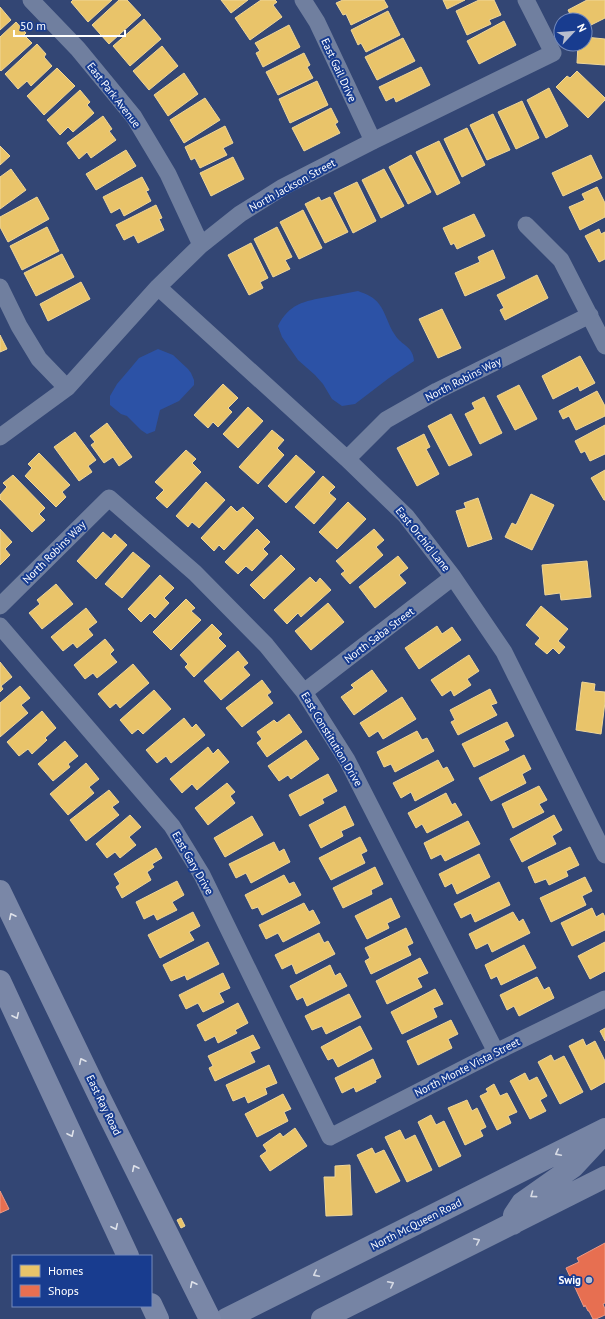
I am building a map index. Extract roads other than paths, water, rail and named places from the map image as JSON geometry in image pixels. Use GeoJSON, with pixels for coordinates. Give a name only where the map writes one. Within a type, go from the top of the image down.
{"type":"FeatureCollection","features":[{"type":"Feature","properties":{"kind":"main road","name":"East Ray Road"},"geometry":{"type":"LineString","coordinates":[[0,891],[99,1096],[210,1319]]}},
{"type":"Feature","properties":{"kind":"main road"},"geometry":{"type":"LineString","coordinates":[[0,981],[128,1255]]}},
{"type":"Feature","properties":{"kind":"main road","name":"North McQueen Road"},"geometry":{"type":"LineString","coordinates":[[226,1319],[605,1129]]}},
{"type":"Feature","properties":{"kind":"main road"},"geometry":{"type":"LineString","coordinates":[[513,1224],[514,1215],[522,1203],[572,1167],[605,1133]]}},
{"type":"Feature","properties":{"kind":"main road"},"geometry":{"type":"LineString","coordinates":[[322,1319],[605,1177]]}},
{"type":"Feature","properties":{"kind":"main road"},"geometry":{"type":"LineString","coordinates":[[152,1306],[158,1319]]}},
{"type":"Feature","properties":{"kind":"street","name":"East Park Avenue"},"geometry":{"type":"LineString","coordinates":[[31,0],[78,50],[134,117],[168,174],[201,245]]}},
{"type":"Feature","properties":{"kind":"street","name":"East Gail Drive"},"geometry":{"type":"LineString","coordinates":[[303,0],[317,22],[373,141]]}},
{"type":"Feature","properties":{"kind":"street","name":"North Jackson Street"},"geometry":{"type":"LineString","coordinates":[[0,437],[67,388],[158,287],[201,245],[240,214],[283,187],[553,53],[526,0]]}},
{"type":"Feature","properties":{"kind":"street"},"geometry":{"type":"LineString","coordinates":[[526,225],[561,260],[605,346]]}},
{"type":"Feature","properties":{"kind":"street"},"geometry":{"type":"LineString","coordinates":[[0,287],[19,326],[39,359],[67,388]]}},
{"type":"Feature","properties":{"kind":"street","name":"East Orchid Lane"},"geometry":{"type":"LineString","coordinates":[[158,287],[406,516],[453,578],[504,652],[605,855]]}},
{"type":"Feature","properties":{"kind":"street","name":"North Robins Way"},"geometry":{"type":"LineString","coordinates":[[346,459],[386,420],[437,391],[590,315]]}},
{"type":"Feature","properties":{"kind":"street","name":"North Robins Way"},"geometry":{"type":"LineString","coordinates":[[0,606],[109,498]]}},
{"type":"Feature","properties":{"kind":"street","name":"East Constitution Drive"},"geometry":{"type":"LineString","coordinates":[[109,498],[195,573],[266,645],[304,692],[347,760],[496,1052]]}},
{"type":"Feature","properties":{"kind":"street","name":"North Saba Street"},"geometry":{"type":"LineString","coordinates":[[304,692],[453,578]]}},
{"type":"Feature","properties":{"kind":"street","name":"East Gary Drive"},"geometry":{"type":"LineString","coordinates":[[0,626],[172,826],[202,874],[330,1137]]}},
{"type":"Feature","properties":{"kind":"street","name":"North Monte Vista Street"},"geometry":{"type":"LineString","coordinates":[[330,1137],[496,1052],[605,999]]}},
{"type":"Feature","properties":{"kind":"place","name":"Swig"},"geometry":{"type":"Point","coordinates":[589,1280]}}]}
